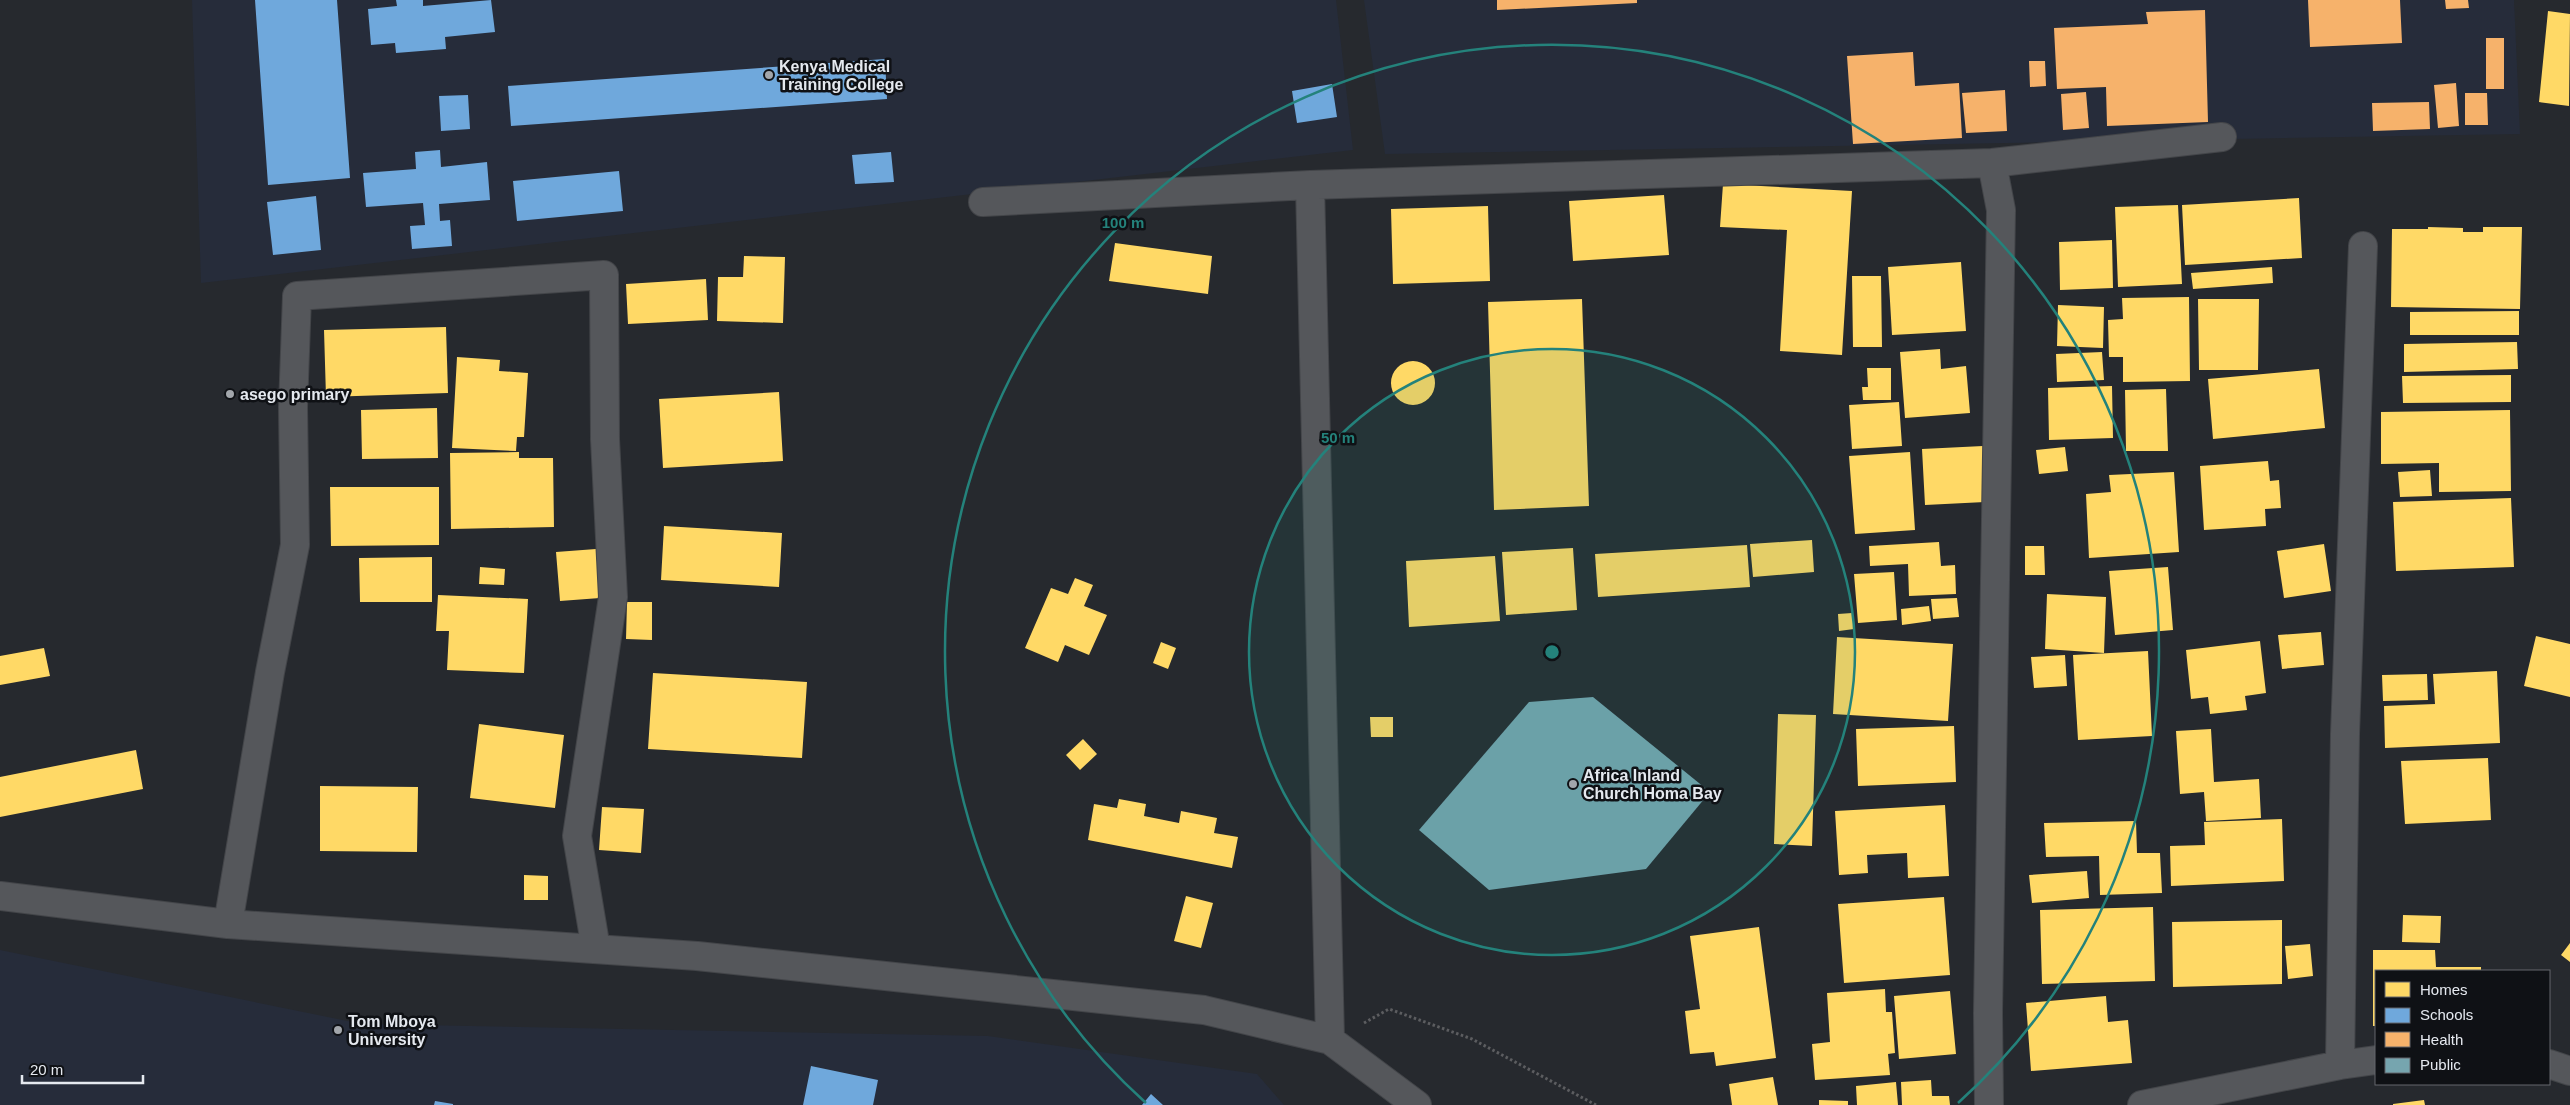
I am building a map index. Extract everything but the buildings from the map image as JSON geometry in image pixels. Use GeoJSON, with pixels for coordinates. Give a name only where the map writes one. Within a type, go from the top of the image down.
{"type":"FeatureCollection","features":[{"type":"Feature","properties":{"kind":"street"},"geometry":{"type":"LineString","coordinates":[[983,202],[1310,184],[1992,163],[2222,137]]}},
{"type":"Feature","properties":{"kind":"street"},"geometry":{"type":"LineString","coordinates":[[1989,1105],[1988,1013],[2001,210],[1992,163]]}},
{"type":"Feature","properties":{"kind":"street"},"geometry":{"type":"LineString","coordinates":[[1310,184],[1330,1040]]}},
{"type":"Feature","properties":{"kind":"street"},"geometry":{"type":"LineString","coordinates":[[2340,1065],[2345,734],[2363,246]]}},
{"type":"Feature","properties":{"kind":"street"},"geometry":{"type":"LineString","coordinates":[[228,924],[270,672],[295,546],[293,407],[297,296],[604,275],[605,439],[613,597],[577,836],[596,949]]}},
{"type":"Feature","properties":{"kind":"street"},"geometry":{"type":"LineString","coordinates":[[0,896],[228,924],[697,956],[1204,1010],[1330,1040],[1418,1105]]}},
{"type":"Feature","properties":{"kind":"street"},"geometry":{"type":"LineString","coordinates":[[2142,1105],[2340,1065],[2375,1060]]}},
{"type":"Feature","properties":{"kind":"street"},"geometry":{"type":"LineString","coordinates":[[2550,1064],[2570,1071]]}},
{"type":"Feature","properties":{"kind":"path"},"geometry":{"type":"LineString","coordinates":[[1330,1040],[1390,1009],[1472,1039],[1596,1105]]}},
{"type":"Feature","properties":{"kind":"shaded area","name":"Kenya Medical Training College"},"geometry":{"type":"Polygon","coordinates":[[[192,0],[1336,0],[1353,150],[201,283],[192,0]]]}},
{"type":"Feature","properties":{"kind":"shaded area"},"geometry":{"type":"Polygon","coordinates":[[[1364,0],[2514,0],[2520,134],[1385,154],[1364,0]]]}},
{"type":"Feature","properties":{"kind":"shaded area","name":"Tom Mboya University"},"geometry":{"type":"Polygon","coordinates":[[[0,950],[362,1024],[988,1036],[1257,1074],[1284,1105],[0,1105],[0,950]]]}},
{"type":"Feature","properties":{"kind":"place","name":"Kenya Medical Training College"},"geometry":{"type":"Point","coordinates":[769,75]}},
{"type":"Feature","properties":{"kind":"place","name":"asego primary"},"geometry":{"type":"Point","coordinates":[230,394]}},
{"type":"Feature","properties":{"kind":"place","name":"Africa Inland Church Homa Bay"},"geometry":{"type":"Point","coordinates":[1573,784]}},
{"type":"Feature","properties":{"kind":"place","name":"Tom Mboya University"},"geometry":{"type":"Point","coordinates":[338,1030]}}]}
